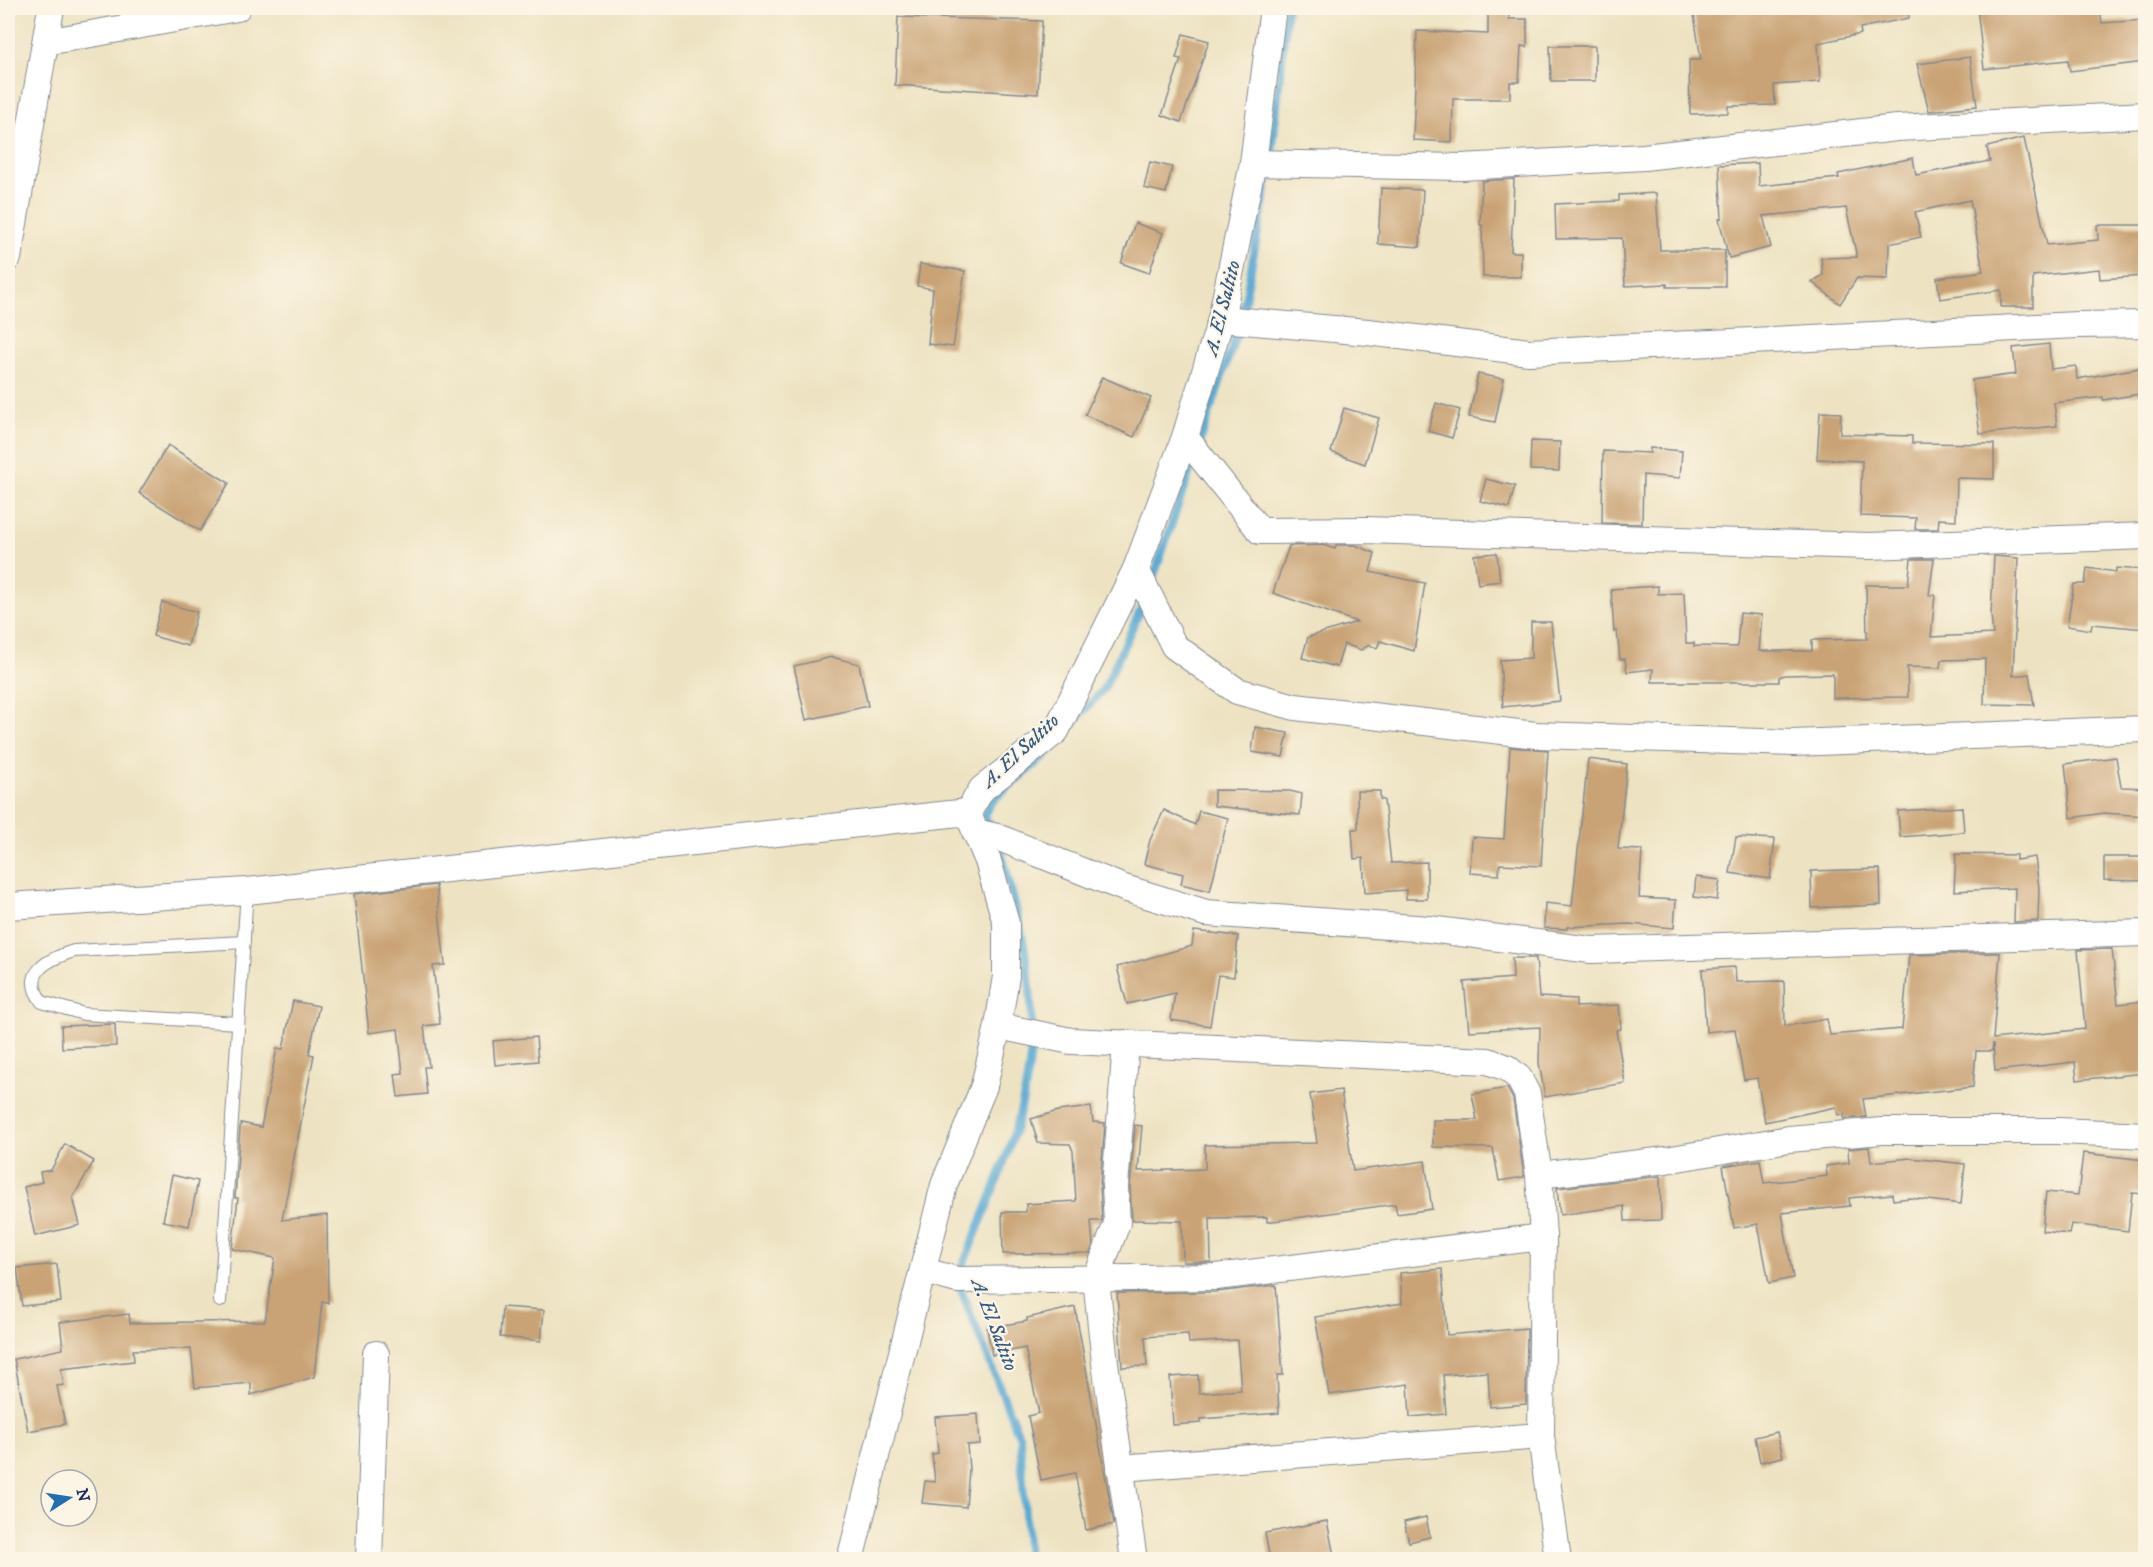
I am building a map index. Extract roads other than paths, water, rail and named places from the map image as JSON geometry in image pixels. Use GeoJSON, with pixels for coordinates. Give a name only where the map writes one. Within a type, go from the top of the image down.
{"type":"FeatureCollection","features":[{"type":"Feature","properties":{"kind":"street"},"geometry":{"type":"LineString","coordinates":[[8,258],[51,8]]}},
{"type":"Feature","properties":{"kind":"street"},"geometry":{"type":"LineString","coordinates":[[46,42],[237,8]]}},
{"type":"Feature","properties":{"kind":"street"},"geometry":{"type":"LineString","coordinates":[[850,1560],[944,1185],[984,1086],[998,1026],[1006,976],[1005,923],[988,861],[972,822],[981,789],[1056,731],[1136,569],[1185,437],[1221,319],[1253,163],[1273,8]]}},
{"type":"Feature","properties":{"kind":"street"},"geometry":{"type":"LineString","coordinates":[[1253,163],[1485,166],[1644,157],[1897,128],[2145,115]]}},
{"type":"Feature","properties":{"kind":"street"},"geometry":{"type":"LineString","coordinates":[[1221,319],[1368,332],[1529,352],[2078,324],[2145,324]]}},
{"type":"Feature","properties":{"kind":"street"},"geometry":{"type":"LineString","coordinates":[[1185,437],[1260,531],[1365,530],[1869,546],[2145,536]]}},
{"type":"Feature","properties":{"kind":"street"},"geometry":{"type":"LineString","coordinates":[[1136,569],[1174,646],[1237,691],[1295,707],[1536,735],[1793,743],[2145,729]]}},
{"type":"Feature","properties":{"kind":"street"},"geometry":{"type":"LineString","coordinates":[[8,906],[248,891],[972,822],[997,837],[1124,888],[1206,913],[1429,929],[1591,950],[2145,933]]}},
{"type":"Feature","properties":{"kind":"street"},"geometry":{"type":"LineString","coordinates":[[998,1026],[1071,1041],[1488,1061],[1519,1078],[1527,1094],[1539,1175],[1543,1237],[1541,1436],[1558,1560]]}},
{"type":"Feature","properties":{"kind":"street"},"geometry":{"type":"LineString","coordinates":[[1126,1042],[1115,1187],[1117,1223],[1096,1279],[1105,1364],[1134,1560]]}},
{"type":"Feature","properties":{"kind":"street"},"geometry":{"type":"LineString","coordinates":[[1539,1175],[1666,1160],[1789,1139],[1882,1131],[2058,1131],[2145,1136]]}},
{"type":"Feature","properties":{"kind":"street"},"geometry":{"type":"LineString","coordinates":[[924,1271],[957,1280],[1216,1277],[1543,1237]]}},
{"type":"Feature","properties":{"kind":"street"},"geometry":{"type":"LineString","coordinates":[[369,1560],[376,1354]]}},
{"type":"Feature","properties":{"kind":"street"},"geometry":{"type":"LineString","coordinates":[[1120,1467],[1541,1436]]}},
{"type":"Feature","properties":{"kind":"lane"},"geometry":{"type":"LineString","coordinates":[[220,1302],[248,891]]}},
{"type":"Feature","properties":{"kind":"lane"},"geometry":{"type":"LineString","coordinates":[[238,1023],[84,1014],[42,1002],[33,985],[34,976],[40,968],[51,960],[74,951],[244,942]]}},
{"type":"Feature","properties":{"kind":"waterway","name":"A. El Saltito"},"geometry":{"type":"LineString","coordinates":[[1151,585],[1241,321],[1271,163],[1287,8]]}},
{"type":"Feature","properties":{"kind":"waterway","name":"A. El Saltito"},"geometry":{"type":"LineString","coordinates":[[1070,727],[1105,687],[1145,600]]}},
{"type":"Feature","properties":{"kind":"waterway","name":"A. El Saltito"},"geometry":{"type":"LineString","coordinates":[[995,832],[984,816],[988,807],[1056,744]]}},
{"type":"Feature","properties":{"kind":"waterway","name":"A. El Saltito"},"geometry":{"type":"LineString","coordinates":[[999,844],[1024,943],[1031,994],[1031,1046],[1028,1076],[1013,1136],[992,1195],[957,1280],[1020,1438],[1028,1560]]}}]}
